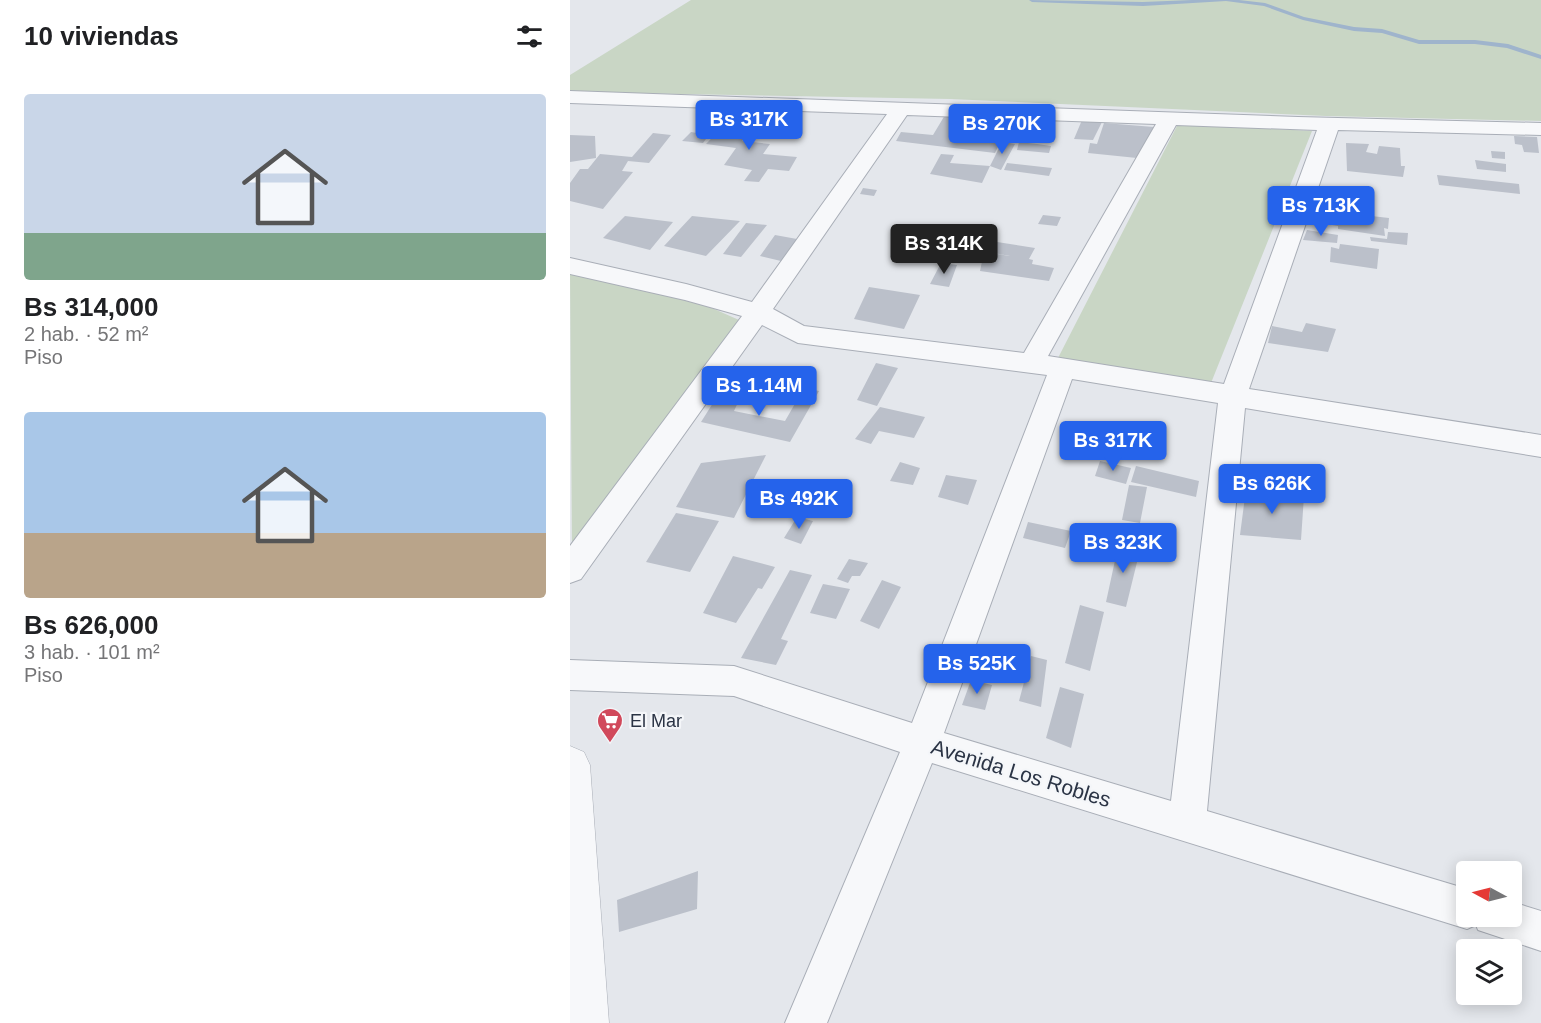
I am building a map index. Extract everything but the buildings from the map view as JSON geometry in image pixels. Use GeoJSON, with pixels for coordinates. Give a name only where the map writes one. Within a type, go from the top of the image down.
{"type":"FeatureCollection","features":[{"type":"Feature","properties":{"kind":"street"},"geometry":{"type":"LineString","coordinates":[[570,97],[903,107],[1329,125],[1541,129]]}},
{"type":"Feature","properties":{"kind":"street"},"geometry":{"type":"LineString","coordinates":[[570,570],[758,312],[903,107]]}},
{"type":"Feature","properties":{"kind":"street"},"geometry":{"type":"LineString","coordinates":[[806,1023],[922,743],[1047,366],[1170,118]]}},
{"type":"Feature","properties":{"kind":"street"},"geometry":{"type":"LineString","coordinates":[[1187,823],[1233,396],[1329,125]]}},
{"type":"Feature","properties":{"kind":"street"},"geometry":{"type":"LineString","coordinates":[[570,266],[686,292],[758,312],[798,334],[1047,366],[1541,446]]}},
{"type":"Feature","properties":{"kind":"street","name":"Avenida Los Robles"},"geometry":{"type":"LineString","coordinates":[[570,675],[734,681],[922,743],[1456,906]]}},
{"type":"Feature","properties":{"kind":"street"},"geometry":{"type":"LineString","coordinates":[[570,765],[586,1023]]}},
{"type":"Feature","properties":{"kind":"street"},"geometry":{"type":"LineString","coordinates":[[1522,926],[1541,932]]}},
{"type":"Feature","properties":{"kind":"green space"},"geometry":{"type":"Polygon","coordinates":[[[691,0],[1541,0],[1541,121],[1326,116],[950,99],[570,92],[570,75],[691,0]]]}},
{"type":"Feature","properties":{"kind":"green space"},"geometry":{"type":"Polygon","coordinates":[[[1178,124],[1312,131],[1211,383],[1058,358],[1178,124]]]}},
{"type":"Feature","properties":{"kind":"green space"},"geometry":{"type":"Polygon","coordinates":[[[570,272],[678,293],[739,320],[572,552],[570,272]]]}},
{"type":"Feature","properties":{"kind":"waterway"},"geometry":{"type":"LineString","coordinates":[[1032,0],[1143,4],[1225,0]]}},
{"type":"Feature","properties":{"kind":"waterway"},"geometry":{"type":"LineString","coordinates":[[1227,0],[1265,5],[1303,18],[1354,29],[1382,31],[1419,42],[1475,42],[1508,46],[1541,57]]}},
{"type":"Feature","properties":{"kind":"place","name":"El Mar"},"geometry":{"type":"Point","coordinates":[610,744]}}]}
